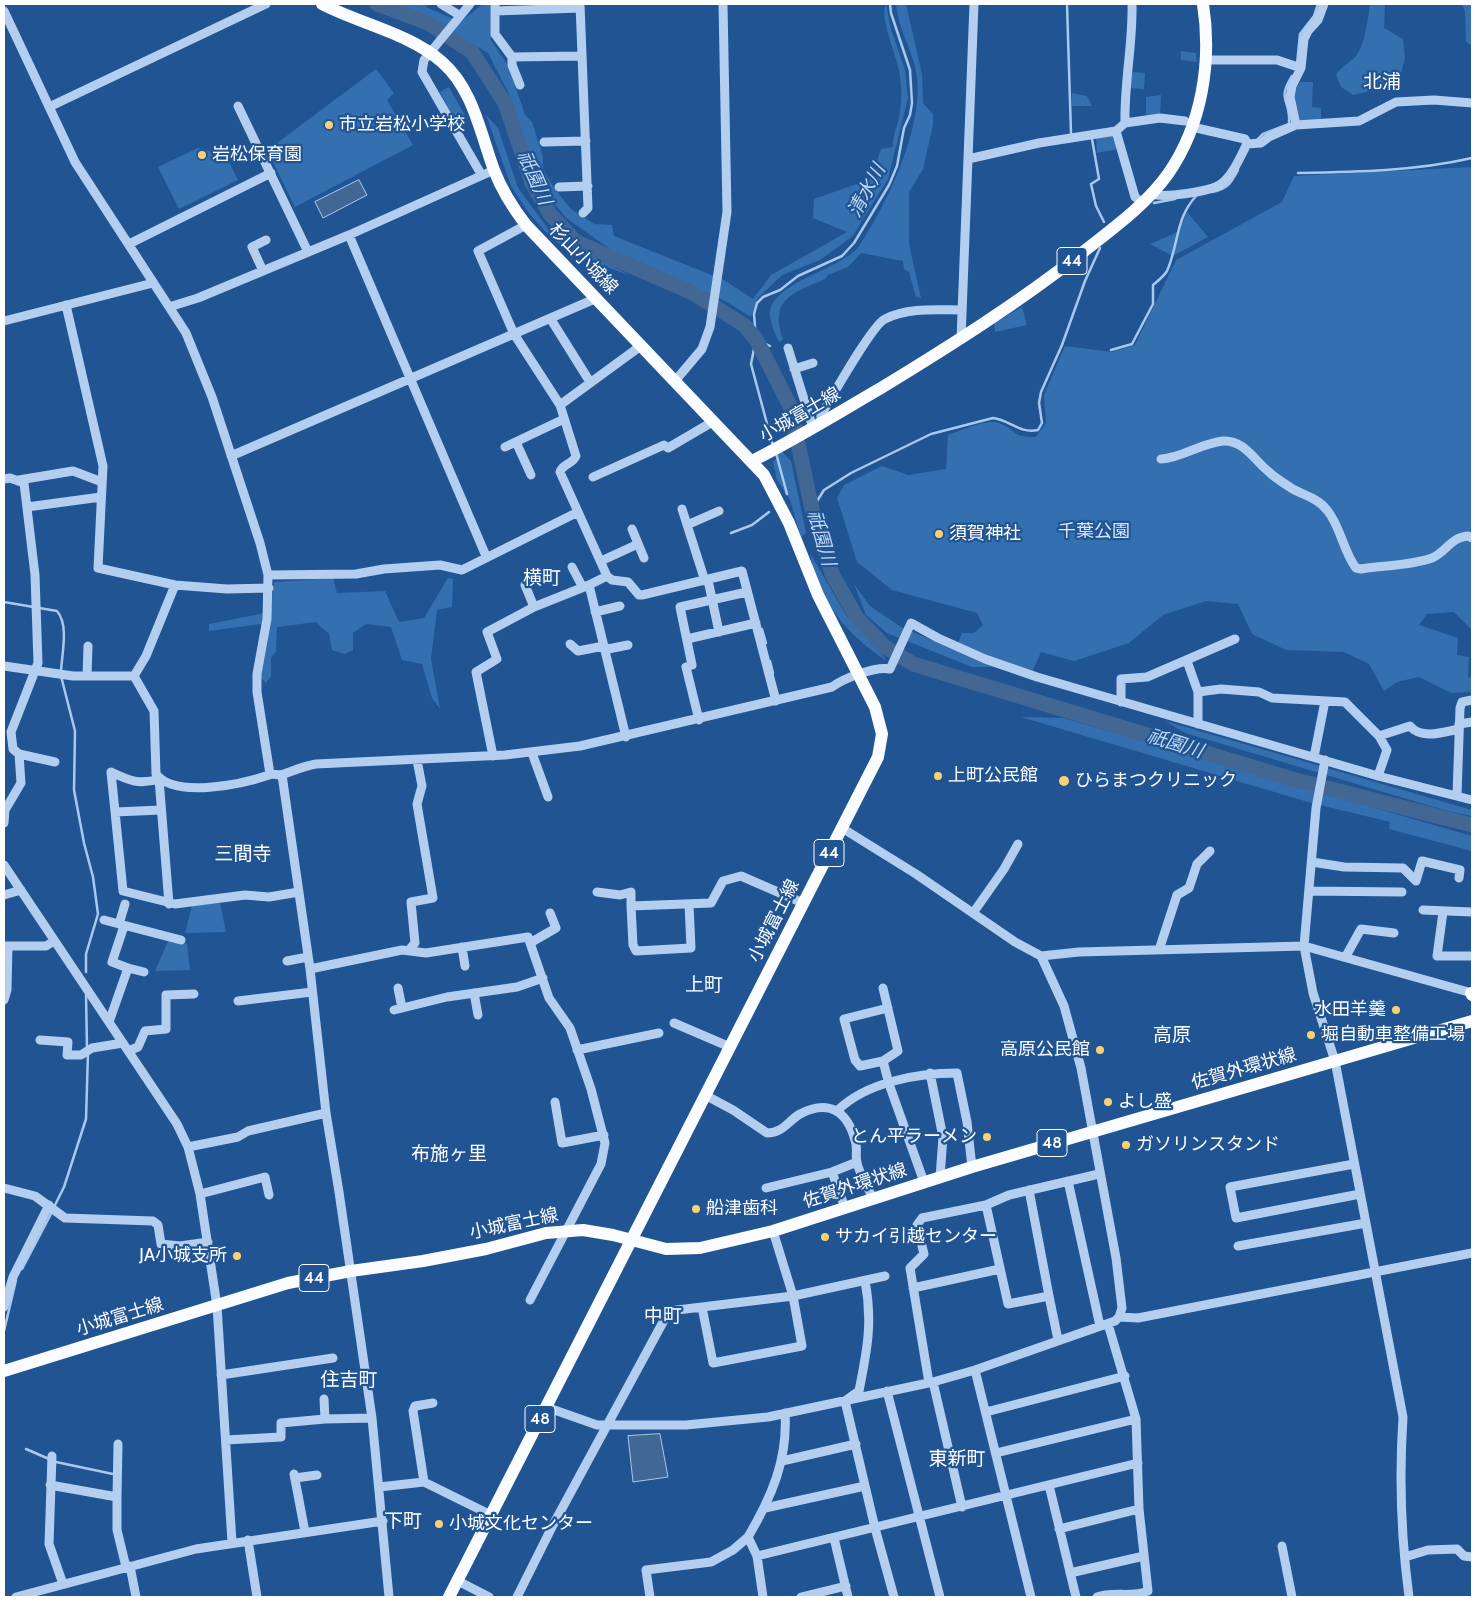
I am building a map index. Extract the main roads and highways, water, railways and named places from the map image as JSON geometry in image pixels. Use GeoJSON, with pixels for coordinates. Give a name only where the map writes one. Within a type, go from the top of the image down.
{"type":"FeatureCollection","features":[{"type":"Feature","properties":{"kind":"main road","name":"杉山小城線"},"geometry":{"type":"LineString","coordinates":[[322,4],[433,49],[454,74],[465,91],[494,170],[511,205],[526,225],[752,461]]}},
{"type":"Feature","properties":{"kind":"main road","name":"小城富士線"},"geometry":{"type":"LineString","coordinates":[[4,1370],[288,1283],[432,1259],[566,1230],[599,1232],[632,1240],[878,757],[881,744],[880,720],[859,674],[818,595],[777,497],[752,461],[817,426],[962,339],[1062,268],[1147,198],[1168,173],[1203,90],[1207,60],[1203,4]]}},
{"type":"Feature","properties":{"kind":"main road","name":"佐賀外環状線"},"geometry":{"type":"LineString","coordinates":[[632,1240],[666,1249],[681,1250],[700,1248],[774,1230],[972,1167],[1472,1021]]}},
{"type":"Feature","properties":{"kind":"main road","name":"48"},"geometry":{"type":"LineString","coordinates":[[449,1597],[632,1240]]}},
{"type":"Feature","properties":{"kind":"waterway","name":"祇園川"},"geometry":{"type":"LineString","coordinates":[[377,4],[428,23],[472,52],[505,103],[532,183],[550,214],[576,242],[691,292],[744,325],[756,339],[790,406],[812,509],[832,574],[857,618],[884,646],[913,664],[1292,779],[1472,825]]}},
{"type":"Feature","properties":{"kind":"waterway","name":"清水川"},"geometry":{"type":"LineString","coordinates":[[756,339],[754,314],[757,303],[763,297],[780,290],[798,276],[842,256],[854,243],[889,185],[897,166],[904,128],[910,115],[912,103],[910,70],[891,13],[890,4]]}},
{"type":"Feature","properties":{"kind":"waterway"},"geometry":{"type":"LineString","coordinates":[[1067,4],[1071,134]]}},
{"type":"Feature","properties":{"kind":"waterway"},"geometry":{"type":"LineString","coordinates":[[1297,64],[1300,34],[1314,16],[1318,4]]}},
{"type":"Feature","properties":{"kind":"waterway"},"geometry":{"type":"LineString","coordinates":[[1257,140],[1263,134],[1289,124],[1285,91],[1292,76]]}},
{"type":"Feature","properties":{"kind":"waterway"},"geometry":{"type":"LineString","coordinates":[[1092,139],[1099,179],[1091,184],[1096,206],[1104,222]]}},
{"type":"Feature","properties":{"kind":"waterway"},"geometry":{"type":"LineString","coordinates":[[1298,173],[1407,168],[1472,158]]}},
{"type":"Feature","properties":{"kind":"waterway"},"geometry":{"type":"LineString","coordinates":[[1212,192],[1228,185],[1238,170]]}},
{"type":"Feature","properties":{"kind":"waterway"},"geometry":{"type":"LineString","coordinates":[[1111,350],[1132,344],[1153,304],[1153,285],[1167,271],[1181,222],[1197,195]]}},
{"type":"Feature","properties":{"kind":"waterway"},"geometry":{"type":"LineString","coordinates":[[1154,203],[1175,199]]}},
{"type":"Feature","properties":{"kind":"waterway"},"geometry":{"type":"LineString","coordinates":[[812,509],[824,490],[851,473],[931,434],[993,418],[1025,430],[1038,430],[1042,423],[1039,403],[1041,392],[1062,345],[1085,281],[1100,248]]}},
{"type":"Feature","properties":{"kind":"waterway"},"geometry":{"type":"LineString","coordinates":[[770,346],[756,339],[751,364],[773,446]]}},
{"type":"Feature","properties":{"kind":"waterway"},"geometry":{"type":"LineString","coordinates":[[776,453],[787,494]]}},
{"type":"Feature","properties":{"kind":"waterway"},"geometry":{"type":"LineString","coordinates":[[731,533],[752,525],[769,512]]}},
{"type":"Feature","properties":{"kind":"waterway"},"geometry":{"type":"LineString","coordinates":[[4,602],[57,611],[61,617],[64,631],[61,671]]}},
{"type":"Feature","properties":{"kind":"waterway"},"geometry":{"type":"LineString","coordinates":[[762,629],[766,643]]}},
{"type":"Feature","properties":{"kind":"waterway"},"geometry":{"type":"LineString","coordinates":[[770,661],[773,673]]}},
{"type":"Feature","properties":{"kind":"waterway"},"geometry":{"type":"LineString","coordinates":[[61,676],[75,731],[74,790],[84,843],[93,877],[98,914],[86,954],[86,972]]}},
{"type":"Feature","properties":{"kind":"waterway"},"geometry":{"type":"LineString","coordinates":[[86,994],[87,1048]]}},
{"type":"Feature","properties":{"kind":"waterway"},"geometry":{"type":"LineString","coordinates":[[54,1207],[64,1187],[86,1119],[88,1053]]}},
{"type":"Feature","properties":{"kind":"waterway"},"geometry":{"type":"LineString","coordinates":[[22,1269],[52,1212]]}},
{"type":"Feature","properties":{"kind":"waterway"},"geometry":{"type":"LineString","coordinates":[[4,1331],[16,1280]]}},
{"type":"Feature","properties":{"kind":"waterway"},"geometry":{"type":"LineString","coordinates":[[26,1449],[56,1462],[113,1474]]}},
{"type":"Feature","properties":{"kind":"place","name":"市立岩松小学校"},"geometry":{"type":"Point","coordinates":[329,125]}},
{"type":"Feature","properties":{"kind":"place","name":"岩松保育園"},"geometry":{"type":"Point","coordinates":[202,155]}},
{"type":"Feature","properties":{"kind":"place","name":"須賀神社"},"geometry":{"type":"Point","coordinates":[939,534]}},
{"type":"Feature","properties":{"kind":"place","name":"上町公民館"},"geometry":{"type":"Point","coordinates":[938,776]}},
{"type":"Feature","properties":{"kind":"place","name":"ひらまつクリニック"},"geometry":{"type":"Point","coordinates":[1064,781]}},
{"type":"Feature","properties":{"kind":"place","name":"水田羊羹"},"geometry":{"type":"Point","coordinates":[1396,1010]}},
{"type":"Feature","properties":{"kind":"place","name":"堀自動車整備工場"},"geometry":{"type":"Point","coordinates":[1311,1035]}},
{"type":"Feature","properties":{"kind":"place","name":"高原公民館"},"geometry":{"type":"Point","coordinates":[1100,1050]}},
{"type":"Feature","properties":{"kind":"place","name":"よし盛"},"geometry":{"type":"Point","coordinates":[1108,1102]}},
{"type":"Feature","properties":{"kind":"place","name":"とん平ラーメン"},"geometry":{"type":"Point","coordinates":[987,1137]}},
{"type":"Feature","properties":{"kind":"place","name":"ガソリンスタンド"},"geometry":{"type":"Point","coordinates":[1126,1145]}},
{"type":"Feature","properties":{"kind":"place","name":"船津歯科"},"geometry":{"type":"Point","coordinates":[696,1209]}},
{"type":"Feature","properties":{"kind":"place","name":"サカイ引越センター"},"geometry":{"type":"Point","coordinates":[825,1237]}},
{"type":"Feature","properties":{"kind":"place","name":"JA小城支所"},"geometry":{"type":"Point","coordinates":[237,1256]}},
{"type":"Feature","properties":{"kind":"place","name":"小城文化センター"},"geometry":{"type":"Point","coordinates":[439,1524]}},
{"type":"Feature","properties":{"kind":"district","name":"北浦"},"geometry":{"type":"Point","coordinates":[1382,82]}},
{"type":"Feature","properties":{"kind":"district","name":"横町"},"geometry":{"type":"Point","coordinates":[542,578]}},
{"type":"Feature","properties":{"kind":"district","name":"三間寺"},"geometry":{"type":"Point","coordinates":[243,854]}},
{"type":"Feature","properties":{"kind":"district","name":"上町"},"geometry":{"type":"Point","coordinates":[704,985]}},
{"type":"Feature","properties":{"kind":"district","name":"高原"},"geometry":{"type":"Point","coordinates":[1172,1035]}},
{"type":"Feature","properties":{"kind":"district","name":"布施ヶ里"},"geometry":{"type":"Point","coordinates":[449,1154]}},
{"type":"Feature","properties":{"kind":"district","name":"中町"},"geometry":{"type":"Point","coordinates":[663,1316]}},
{"type":"Feature","properties":{"kind":"district","name":"住吉町"},"geometry":{"type":"Point","coordinates":[349,1380]}},
{"type":"Feature","properties":{"kind":"district","name":"東新町"},"geometry":{"type":"Point","coordinates":[957,1459]}},
{"type":"Feature","properties":{"kind":"district","name":"下町"},"geometry":{"type":"Point","coordinates":[403,1521]}},
{"type":"Feature","properties":{"kind":"park label","name":"千葉公園"},"geometry":{"type":"Point","coordinates":[1094,532]}}]}
